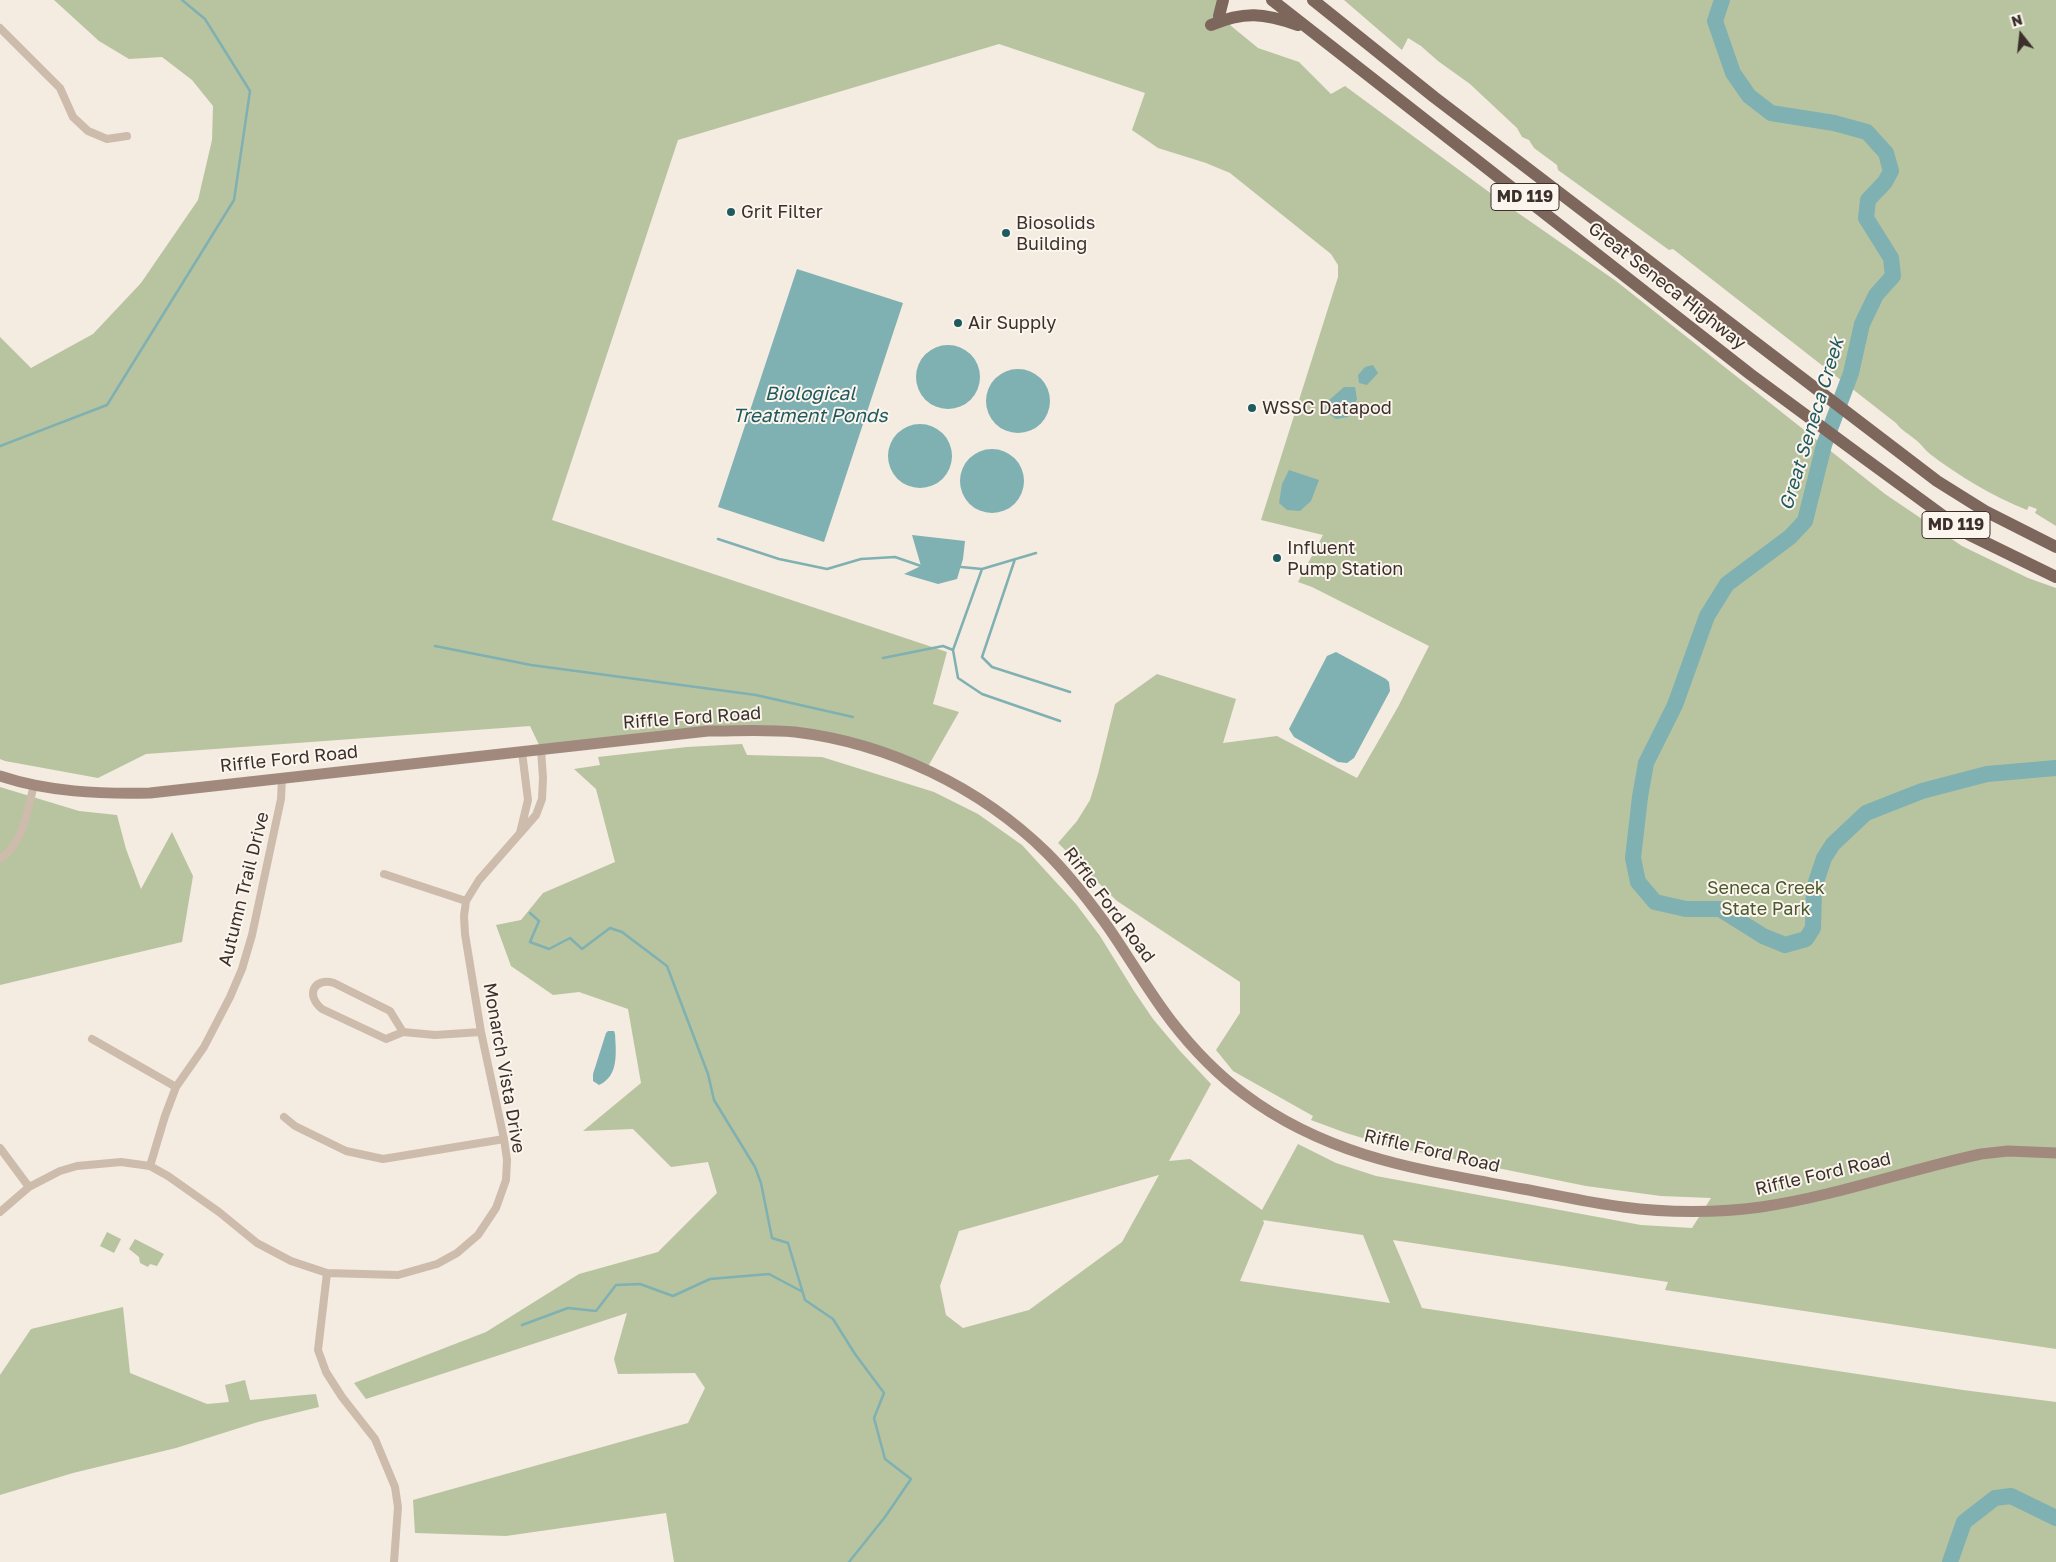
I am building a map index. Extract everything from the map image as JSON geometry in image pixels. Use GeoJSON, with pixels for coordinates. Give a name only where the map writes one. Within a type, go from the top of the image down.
{"type":"FeatureCollection","features":[{"type":"Feature","properties":{"kind":"main road"},"geometry":{"type":"LineString","coordinates":[[1223,0],[1215,21],[1238,16],[1261,15],[1276,17],[1309,29]]}},
{"type":"Feature","properties":{"kind":"main road","name":"Great Seneca Highway"},"geometry":{"type":"LineString","coordinates":[[1272,0],[1778,395],[1968,534],[2056,577]]}},
{"type":"Feature","properties":{"kind":"main road","name":"Great Seneca Highway"},"geometry":{"type":"LineString","coordinates":[[1312,0],[1434,97],[1937,481],[1985,511],[2056,547]]}},
{"type":"Feature","properties":{"kind":"street"},"geometry":{"type":"LineString","coordinates":[[0,28],[60,88],[73,117],[88,131],[107,140],[127,136]]}},
{"type":"Feature","properties":{"kind":"street","name":"Riffle Ford Road"},"geometry":{"type":"LineString","coordinates":[[0,776],[34,785],[80,792],[150,793],[708,731],[763,730],[796,732],[864,747],[926,770],[957,786],[1011,822],[1046,852],[1104,921],[1170,1021],[1213,1067],[1243,1093],[1279,1118],[1318,1138],[1382,1161],[1626,1208],[1698,1211],[1759,1207],[1808,1198],[1981,1154],[2008,1151],[2056,1153]]}},
{"type":"Feature","properties":{"kind":"street","name":"Monarch Vista Drive"},"geometry":{"type":"LineString","coordinates":[[0,1212],[29,1187],[60,1171],[77,1166],[121,1162],[150,1166],[168,1176],[219,1212],[257,1243],[291,1261],[326,1273],[398,1275],[437,1264],[457,1253],[478,1235],[496,1208],[506,1180],[507,1160],[481,1032],[465,934],[464,916],[466,902],[479,880],[536,815],[542,798],[541,749]]}},
{"type":"Feature","properties":{"kind":"street","name":"Monarch Vista Drive"},"geometry":{"type":"LineString","coordinates":[[520,833],[528,800],[522,752]]}},
{"type":"Feature","properties":{"kind":"street","name":"Autumn Trail Drive"},"geometry":{"type":"LineString","coordinates":[[150,1166],[165,1116],[176,1088],[204,1047],[242,969],[252,935],[279,809],[282,778]]}},
{"type":"Feature","properties":{"kind":"street"},"geometry":{"type":"LineString","coordinates":[[0,859],[13,848],[20,836],[34,785]]}},
{"type":"Feature","properties":{"kind":"street"},"geometry":{"type":"LineString","coordinates":[[384,874],[466,902]]}},
{"type":"Feature","properties":{"kind":"street"},"geometry":{"type":"LineString","coordinates":[[403,1032],[390,1012],[334,983],[327,981],[320,983],[314,989],[312,997],[314,1003],[322,1010],[386,1039],[403,1032],[435,1035],[481,1032]]}},
{"type":"Feature","properties":{"kind":"street"},"geometry":{"type":"LineString","coordinates":[[92,1039],[176,1088]]}},
{"type":"Feature","properties":{"kind":"street"},"geometry":{"type":"LineString","coordinates":[[284,1117],[301,1130],[346,1151],[383,1160],[504,1139]]}},
{"type":"Feature","properties":{"kind":"street"},"geometry":{"type":"LineString","coordinates":[[0,1148],[29,1187]]}},
{"type":"Feature","properties":{"kind":"street"},"geometry":{"type":"LineString","coordinates":[[326,1273],[318,1350],[326,1372],[375,1439],[395,1486],[398,1508],[394,1562]]}},
{"type":"Feature","properties":{"kind":"green space","name":"Seneca Creek State Park"},"geometry":{"type":"Polygon","coordinates":[[[54,0],[1220,0],[1219,16],[1258,48],[1299,62],[1331,94],[1345,86],[1508,206],[1616,281],[1885,494],[1962,546],[2028,578],[2056,588],[2056,1349],[1665,1290],[1668,1282],[1393,1240],[1422,1308],[1963,1390],[2056,1402],[2056,1562],[674,1562],[666,1513],[506,1536],[415,1533],[413,1500],[688,1423],[705,1388],[695,1373],[618,1374],[614,1359],[627,1313],[366,1399],[354,1383],[486,1332],[579,1274],[658,1252],[717,1193],[708,1162],[671,1167],[633,1129],[583,1131],[641,1083],[628,1009],[579,992],[553,995],[511,966],[496,925],[521,920],[543,893],[615,862],[596,789],[574,769],[600,765],[598,757],[687,747],[742,744],[747,755],[822,757],[934,792],[978,814],[1022,845],[1076,904],[1100,936],[1153,1019],[1211,1084],[1169,1161],[1190,1159],[1262,1210],[1298,1144],[1336,1163],[1376,1176],[1641,1225],[1692,1228],[1711,1198],[1661,1196],[1586,1186],[1389,1146],[1311,1120],[1313,1116],[1233,1071],[1216,1050],[1240,1013],[1240,982],[1117,901],[1058,843],[1077,821],[1090,800],[1115,704],[1157,674],[1236,699],[1223,743],[1277,736],[1357,778],[1398,707],[1429,646],[1312,587],[1298,582],[1323,535],[1261,520],[1338,277],[1338,265],[1331,254],[1230,173],[1206,163],[1158,148],[1132,130],[1145,93],[999,44],[678,140],[552,520],[947,652],[933,704],[959,712],[926,770],[865,747],[763,730],[541,749],[530,726],[146,754],[98,778],[0,759],[0,337],[31,368],[93,334],[141,283],[198,200],[212,140],[213,106],[192,80],[162,57],[129,59],[99,41],[54,0]],[[1159,1175],[959,1231],[940,1286],[946,1315],[963,1328],[1029,1310],[1122,1242],[1159,1175]],[[1263,1220],[1264,1223],[1240,1281],[1390,1303],[1363,1235],[1263,1220]]]}},
{"type":"Feature","properties":{"kind":"green space"},"geometry":{"type":"Polygon","coordinates":[[[1344,0],[2056,0],[2056,526],[2035,513],[2037,509],[2029,506],[2027,510],[1989,492],[1964,478],[1930,454],[1896,423],[1673,249],[1669,250],[1558,170],[1557,165],[1534,148],[1529,140],[1522,137],[1517,128],[1470,84],[1421,46],[1408,38],[1402,50],[1344,0]]]}},
{"type":"Feature","properties":{"kind":"green space"},"geometry":{"type":"Polygon","coordinates":[[[0,787],[79,811],[117,815],[126,849],[141,889],[172,832],[193,876],[182,942],[0,985],[0,787]]]}},
{"type":"Feature","properties":{"kind":"green space"},"geometry":{"type":"Polygon","coordinates":[[[107,1232],[121,1239],[114,1253],[100,1246],[107,1232]]]}},
{"type":"Feature","properties":{"kind":"green space"},"geometry":{"type":"Polygon","coordinates":[[[135,1239],[164,1254],[157,1266],[150,1264],[148,1267],[140,1263],[139,1257],[129,1249],[135,1239]]]}},
{"type":"Feature","properties":{"kind":"green space"},"geometry":{"type":"Polygon","coordinates":[[[123,1307],[130,1373],[207,1404],[229,1402],[225,1385],[245,1380],[250,1400],[316,1394],[319,1407],[258,1422],[176,1448],[73,1473],[0,1495],[0,1375],[31,1329],[123,1307]]]}},
{"type":"Feature","properties":{"kind":"water","name":"Biological Treatment Ponds"},"geometry":{"type":"Polygon","coordinates":[[[797,269],[903,303],[824,542],[718,507],[797,269]]]}},
{"type":"Feature","properties":{"kind":"water"},"geometry":{"type":"Polygon","coordinates":[[[948,345],[966,351],[974,359],[980,377],[974,395],[966,403],[948,409],[930,403],[922,395],[916,377],[922,359],[930,351],[948,345]]]}},
{"type":"Feature","properties":{"kind":"water"},"geometry":{"type":"Polygon","coordinates":[[[1373,365],[1378,373],[1367,385],[1359,383],[1358,375],[1365,367],[1373,365]]]}},
{"type":"Feature","properties":{"kind":"water"},"geometry":{"type":"Polygon","coordinates":[[[1018,369],[1036,375],[1044,383],[1050,401],[1044,419],[1036,427],[1018,433],[1000,427],[992,419],[986,401],[992,383],[1000,375],[1018,369]]]}},
{"type":"Feature","properties":{"kind":"water"},"geometry":{"type":"Polygon","coordinates":[[[1344,387],[1355,387],[1357,399],[1348,417],[1336,419],[1325,411],[1327,402],[1344,387]]]}},
{"type":"Feature","properties":{"kind":"water"},"geometry":{"type":"Polygon","coordinates":[[[920,424],[938,430],[946,438],[952,456],[946,474],[938,482],[920,488],[902,482],[894,474],[888,456],[894,438],[902,430],[920,424]]]}},
{"type":"Feature","properties":{"kind":"water"},"geometry":{"type":"Polygon","coordinates":[[[992,449],[1010,455],[1018,463],[1024,481],[1018,499],[1010,507],[992,513],[974,507],[966,499],[960,481],[966,463],[974,455],[992,449]]]}},
{"type":"Feature","properties":{"kind":"water"},"geometry":{"type":"Polygon","coordinates":[[[1289,470],[1319,480],[1311,501],[1300,511],[1287,510],[1279,503],[1282,484],[1289,470]]]}},
{"type":"Feature","properties":{"kind":"water"},"geometry":{"type":"Polygon","coordinates":[[[912,535],[965,541],[963,559],[957,579],[938,584],[904,574],[921,566],[912,535]]]}},
{"type":"Feature","properties":{"kind":"water"},"geometry":{"type":"Polygon","coordinates":[[[1336,652],[1386,679],[1389,682],[1390,691],[1354,758],[1347,763],[1338,762],[1294,737],[1289,729],[1327,656],[1336,652]]]}},
{"type":"Feature","properties":{"kind":"water"},"geometry":{"type":"Polygon","coordinates":[[[608,1031],[614,1031],[615,1034],[615,1063],[610,1076],[599,1085],[593,1081],[593,1074],[608,1031]]]}},
{"type":"Feature","properties":{"kind":"waterway"},"geometry":{"type":"LineString","coordinates":[[0,446],[107,405],[234,200],[250,91],[205,19],[182,0]]}},
{"type":"Feature","properties":{"kind":"waterway","name":"Great Seneca Creek"},"geometry":{"type":"LineString","coordinates":[[1722,0],[1715,21],[1733,73],[1749,96],[1771,113],[1834,123],[1867,132],[1886,153],[1891,171],[1885,182],[1868,200],[1866,218],[1891,258],[1893,276],[1876,295],[1862,324],[1851,373],[1824,445],[1805,521],[1790,537],[1727,584],[1707,616],[1675,705],[1646,763],[1633,858],[1638,882],[1655,902],[1686,909],[1720,909],[1763,936],[1785,945],[1806,939],[1813,928],[1814,888],[1824,858],[1833,844],[1866,813],[1922,791],[1987,774],[2056,768]]}},
{"type":"Feature","properties":{"kind":"waterway"},"geometry":{"type":"LineString","coordinates":[[718,539],[779,559],[827,569],[861,559],[895,557],[921,566]]}},
{"type":"Feature","properties":{"kind":"waterway"},"geometry":{"type":"LineString","coordinates":[[961,567],[982,569],[1036,553]]}},
{"type":"Feature","properties":{"kind":"waterway"},"geometry":{"type":"LineString","coordinates":[[1015,559],[982,657],[992,667],[1070,692]]}},
{"type":"Feature","properties":{"kind":"waterway"},"geometry":{"type":"LineString","coordinates":[[982,569],[953,650],[958,678],[982,694],[1060,721]]}},
{"type":"Feature","properties":{"kind":"waterway"},"geometry":{"type":"LineString","coordinates":[[435,646],[531,665],[756,695],[853,717]]}},
{"type":"Feature","properties":{"kind":"waterway"},"geometry":{"type":"LineString","coordinates":[[883,658],[943,646],[953,650]]}},
{"type":"Feature","properties":{"kind":"waterway"},"geometry":{"type":"LineString","coordinates":[[530,913],[539,921],[530,942],[549,949],[570,938],[582,949],[610,928],[622,932],[667,966],[708,1074],[714,1100],[755,1167],[761,1183],[772,1238],[788,1243],[805,1300],[833,1319],[855,1354],[884,1393],[874,1418],[885,1459],[911,1479],[885,1517],[849,1562]]}},
{"type":"Feature","properties":{"kind":"waterway"},"geometry":{"type":"LineString","coordinates":[[522,1325],[568,1308],[596,1311],[616,1285],[640,1284],[673,1296],[710,1279],[769,1274],[801,1291]]}},
{"type":"Feature","properties":{"kind":"waterway","name":"Great Seneca Creek"},"geometry":{"type":"LineString","coordinates":[[1950,1562],[1964,1522],[1995,1498],[2011,1496],[2056,1518]]}},
{"type":"Feature","properties":{"kind":"place","name":"Grit Filter"},"geometry":{"type":"Point","coordinates":[731,212]}},
{"type":"Feature","properties":{"kind":"place","name":"Biosolids Building"},"geometry":{"type":"Point","coordinates":[1006,233]}},
{"type":"Feature","properties":{"kind":"place","name":"Air Supply"},"geometry":{"type":"Point","coordinates":[958,323]}},
{"type":"Feature","properties":{"kind":"place","name":"WSSC Datapod"},"geometry":{"type":"Point","coordinates":[1252,408]}},
{"type":"Feature","properties":{"kind":"place","name":"Influent Pump Station"},"geometry":{"type":"Point","coordinates":[1277,558]}}]}
